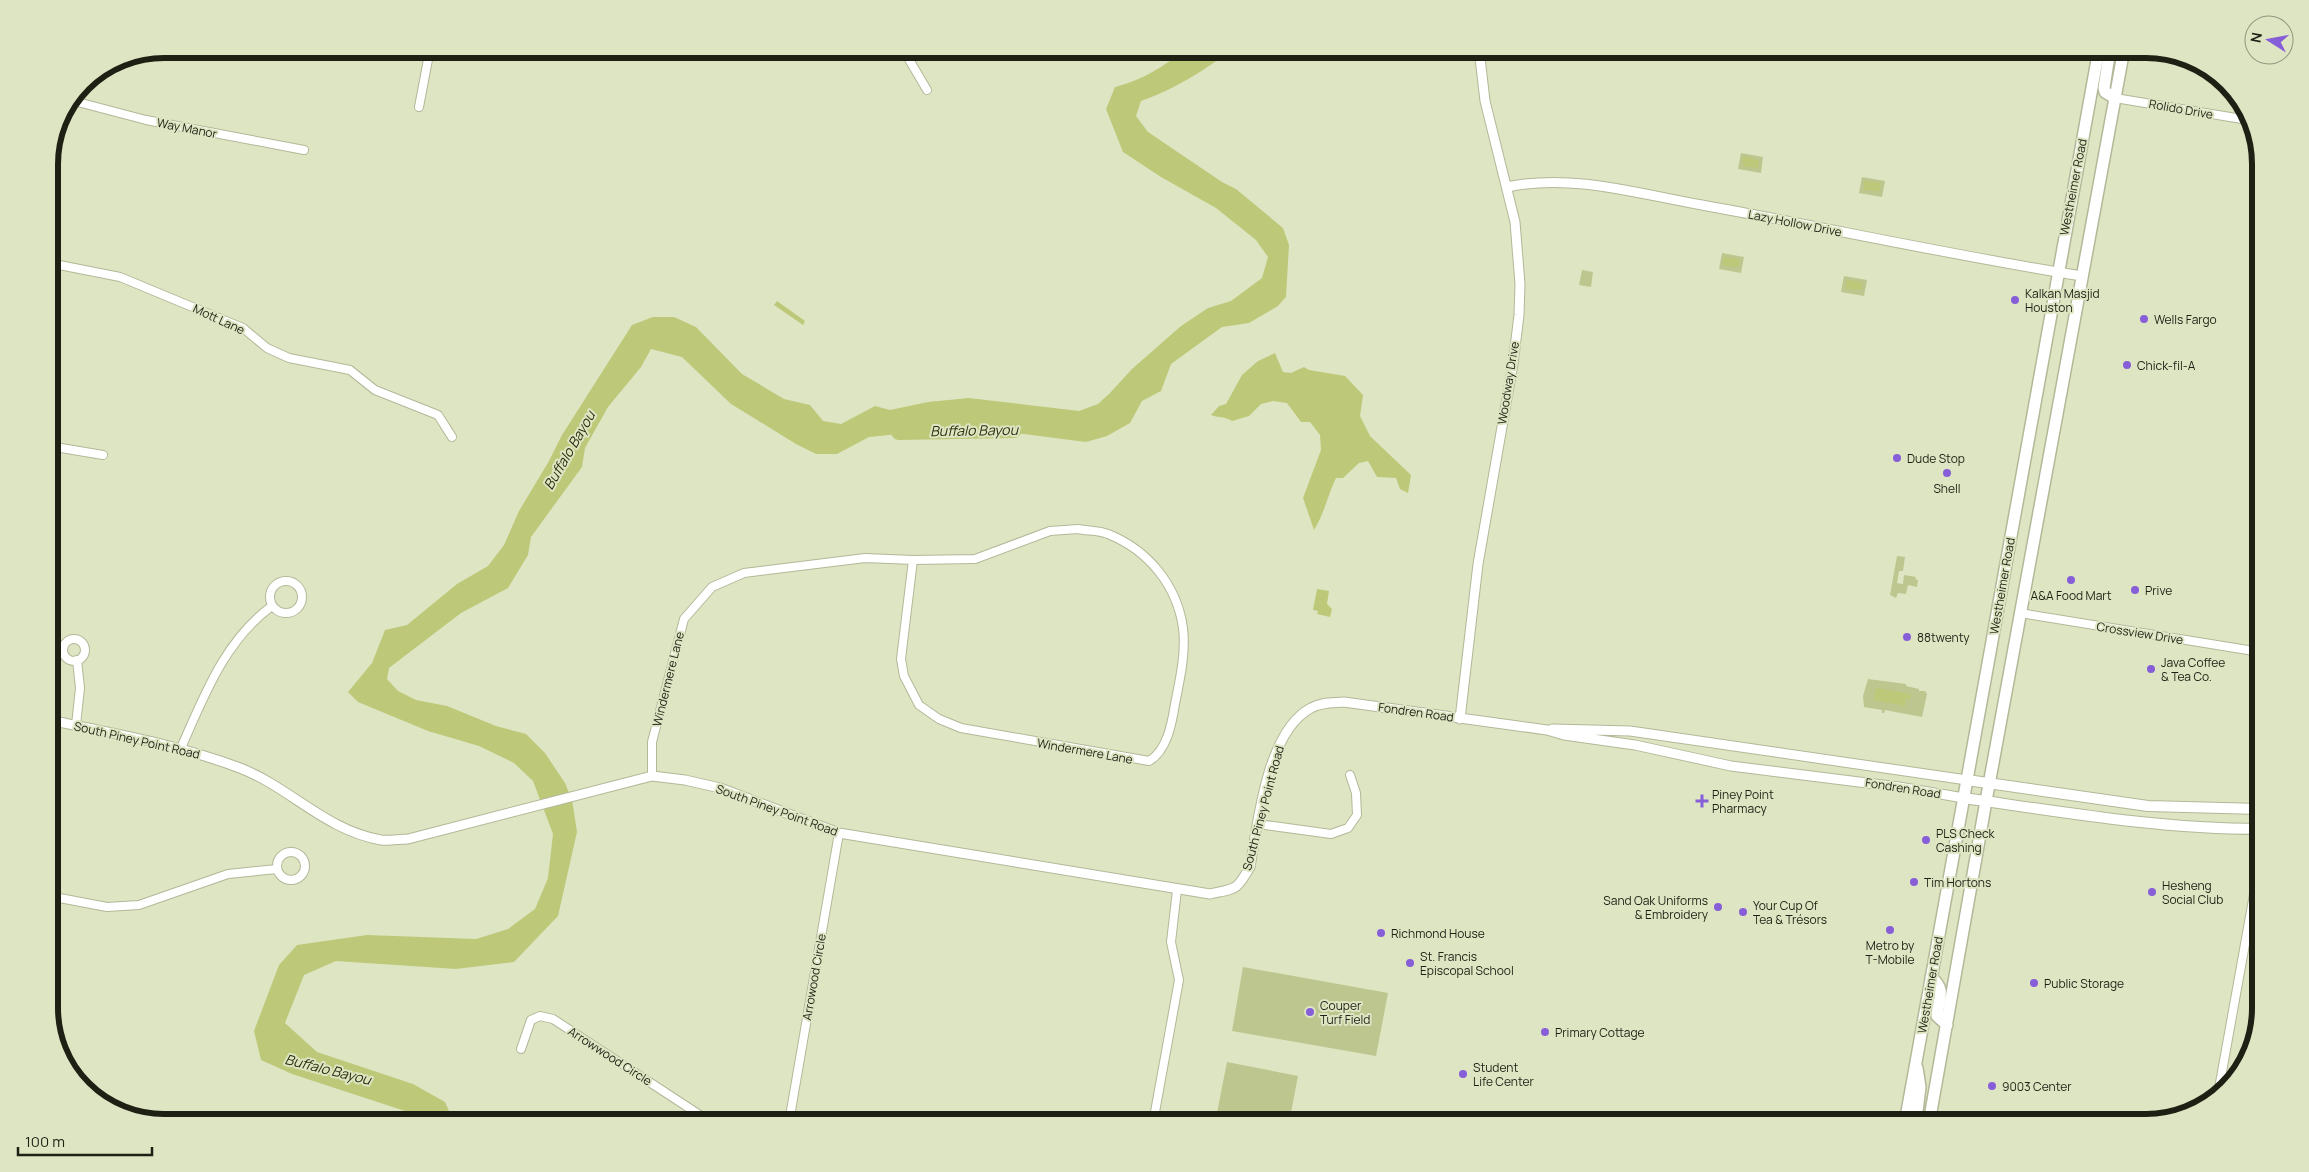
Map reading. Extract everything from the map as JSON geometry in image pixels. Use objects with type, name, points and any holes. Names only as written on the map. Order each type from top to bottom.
[{"type":"main road","name":"Westheimer Road","points":[[1907,1114],[2097,58]]},
{"type":"main road","points":[[2109,58],[2104,88],[2105,92],[2115,98]]},
{"type":"main road","name":"Westheimer Road","points":[[1931,1114],[1989,783],[2122,58]]},
{"type":"main road","name":"Fondren Road","points":[[1967,780],[2148,806],[2252,809]]},
{"type":"main road","name":"Fondren Road","points":[[1964,798],[2145,824],[2218,829],[2252,829]]},
{"type":"main road","points":[[1931,976],[1939,984],[1941,990],[1937,1016],[1947,1025]]},
{"type":"main road","points":[[1916,1062],[1920,1087],[1917,1114]]},
{"type":"street","points":[[419,107],[428,58]]},
{"type":"street","points":[[912,58],[928,90]]},
{"type":"street","name":"Woodway Drive","points":[[1460,719],[1478,564],[1519,316],[1518,254],[1515,222],[1492,135],[1485,101],[1480,58]]},
{"type":"street","name":"Rolido Drive","points":[[2115,98],[2242,119]]},
{"type":"street","name":"Way Manor","points":[[77,102],[146,120],[304,150]]},
{"type":"street","name":"Lazy Hollow Drive","points":[[1507,187],[1545,181],[1605,187],[1802,223],[1924,249],[2082,276]]},
{"type":"street","name":"Mott Lane","points":[[58,265],[120,277],[242,328],[267,348],[289,358],[350,370],[375,390],[438,416],[452,437]]},
{"type":"street","points":[[58,448],[103,456]]},
{"type":"street","name":"Windermere Lane","points":[[652,776],[652,742],[684,619],[712,587],[744,573],[864,558],[913,560],[975,559],[1050,531],[1078,529],[1107,533],[1139,550],[1155,565],[1172,589],[1183,628],[1183,665],[1172,720],[1158,755],[1144,762],[961,728],[939,719],[919,705],[904,676],[901,659],[913,560]]},
{"type":"street","points":[[288,581],[299,587],[302,599],[295,610],[283,613],[272,606],[270,594],[276,584],[288,581]]},
{"type":"street","points":[[181,748],[222,661],[256,618],[272,606]]},
{"type":"street","name":"Crossview Drive","points":[[2020,613],[2252,651]]},
{"type":"street","points":[[76,725],[80,688],[77,660]]},
{"type":"street","name":"Fondren Road","points":[[1292,724],[1311,707],[1325,703],[1344,702],[1547,730],[1635,745],[1731,766],[1899,787],[1964,798]]},
{"type":"street","name":"South Piney Point Road","points":[[58,722],[181,748],[241,769],[269,782],[312,812],[343,829],[383,840],[408,839],[652,776],[685,780],[720,788],[839,833],[1210,894],[1233,889],[1240,885],[1250,867],[1276,748],[1292,724]]},
{"type":"street","name":"Fondren Road","points":[[1547,730],[1564,728],[1630,731],[1967,780]]},
{"type":"street","points":[[1258,824],[1331,834],[1348,828],[1357,815],[1356,793],[1350,775]]},
{"type":"street","name":"Arrowood Circle","points":[[792,1114],[839,833]]},
{"type":"street","points":[[58,898],[107,907],[138,905],[228,874],[277,869]]},
{"type":"street","points":[[1155,1114],[1178,980],[1172,942],[1177,890]]},
{"type":"street","points":[[2220,1083],[2252,906]]},
{"type":"street","name":"Arrowwood Circle","points":[[521,1049],[531,1020],[540,1016],[553,1019],[698,1114]]},
{"type":"shaded area","points":[[1741,153],[1763,157],[1761,173],[1738,169]]},
{"type":"shaded area","points":[[1862,177],[1885,181],[1882,197],[1859,193]]},
{"type":"shaded area","points":[[1722,253],[1744,257],[1741,273],[1719,269]]},
{"type":"shaded area","points":[[1582,270],[1593,272],[1591,287],[1579,285]]},
{"type":"shaded area","points":[[1844,276],[1867,280],[1864,296],[1841,292]]},
{"type":"shaded area","points":[[1897,556],[1905,557],[1903,571],[1899,571],[1897,583],[1903,584],[1904,575],[1916,577],[1915,579],[1918,580],[1917,587],[1908,585],[1906,594],[1898,593],[1896,598],[1890,595]]},
{"type":"shaded area","points":[[1868,679],[1906,684],[1906,686],[1919,689],[1919,691],[1925,691],[1927,694],[1922,717],[1885,710],[1882,713],[1882,710],[1864,707],[1863,696]]},
{"type":"shaded area","name":"Couper Turf Field","points":[[1243,967],[1388,993],[1376,1056],[1232,1031]]},
{"type":"shaded area","points":[[1227,1062],[1298,1076],[1291,1114],[1217,1114]]},
{"type":"water","points":[[1174,58],[1220,58],[1189,79],[1141,101],[1136,116],[1148,132],[1222,182],[1236,189],[1283,228],[1289,245],[1286,297],[1278,306],[1249,323],[1222,327],[1171,364],[1161,391],[1142,401],[1130,423],[1107,436],[1086,442],[968,427],[869,437],[837,454],[816,454],[796,444],[731,404],[682,357],[651,349],[641,367],[608,407],[585,448],[582,467],[531,537],[528,555],[508,588],[461,613],[389,668],[387,679],[398,691],[416,700],[447,706],[496,726],[526,734],[545,753],[565,783],[572,800],[577,832],[558,916],[514,962],[456,969],[336,961],[304,975],[285,1023],[317,1052],[413,1084],[445,1102],[449,1111],[453,1114],[413,1114],[292,1074],[261,1060],[254,1031],[279,965],[297,945],[367,935],[476,939],[508,929],[535,909],[548,878],[553,834],[533,781],[514,763],[479,746],[428,731],[358,702],[348,692],[372,663],[385,630],[407,625],[457,584],[488,566],[504,545],[519,511],[562,435],[632,325],[653,317],[674,317],[696,327],[742,374],[784,399],[810,405],[823,421],[841,424],[875,406],[890,410],[928,402],[969,398],[1079,411],[1098,404],[1132,369],[1181,326],[1208,308],[1231,301],[1262,278],[1268,257],[1256,240],[1216,208],[1161,177],[1123,152],[1106,109],[1115,87],[1153,72]]},
{"type":"water","points":[[1742,158],[1759,160],[1758,168],[1743,166]]},
{"type":"water","points":[[1864,182],[1880,183],[1880,191],[1864,190]]},
{"type":"water","points":[[1723,258],[1739,259],[1739,267],[1723,266]]},
{"type":"water","points":[[1846,281],[1862,282],[1862,290],[1846,289]]},
{"type":"water","points":[[777,301],[805,321],[803,325],[774,305]]},
{"type":"water","points":[[1275,353],[1283,372],[1291,373],[1304,367],[1309,370],[1345,376],[1363,395],[1360,416],[1370,436],[1411,475],[1408,493],[1400,489],[1396,478],[1377,477],[1368,461],[1359,463],[1343,478],[1336,478],[1314,530],[1303,498],[1321,450],[1320,435],[1310,422],[1301,422],[1287,403],[1273,401],[1261,404],[1249,416],[1232,421],[1227,418],[1211,415],[1219,406],[1226,404],[1242,375],[1258,361]]},
{"type":"water","points":[[1317,589],[1329,591],[1327,604],[1332,609],[1330,617],[1317,614],[1318,611],[1313,610]]},
{"type":"water","points":[[1876,688],[1911,694],[1910,699],[1906,699],[1905,706],[1874,700]]},
{"type":"waterway","name":"Buffalo Bayou","points":[[899,432],[1014,430]]},
{"type":"place","name":"Kalkan Masjid Houston","points":[[2015,300]]},
{"type":"place","name":"Wells Fargo","points":[[2144,319]]},
{"type":"place","name":"Chick-fil-A","points":[[2127,365]]},
{"type":"place","name":"Dude Stop","points":[[1897,458]]},
{"type":"place","name":"Shell","points":[[1947,473]]},
{"type":"place","name":"A&A Food Mart","points":[[2071,580]]},
{"type":"place","name":"Prive","points":[[2135,590]]},
{"type":"place","name":"88twenty","points":[[1907,637]]},
{"type":"place","name":"Java Coffee & Tea Co.","points":[[2151,669]]},
{"type":"place","name":"Piney Point Pharmacy","points":[[1702,801]]},
{"type":"place","name":"PLS Check Cashing","points":[[1926,840]]},
{"type":"place","name":"Tim Hortons","points":[[1914,882]]},
{"type":"place","name":"Hesheng Social Club","points":[[2152,892]]},
{"type":"place","name":"Sand Oak Uniforms & Embroidery","points":[[1718,907]]},
{"type":"place","name":"Your Cup Of Tea & Trésors","points":[[1743,912]]},
{"type":"place","name":"Metro by T-Mobile","points":[[1890,930]]},
{"type":"place","name":"Richmond House","points":[[1381,933]]},
{"type":"place","name":"St. Francis Episcopal School","points":[[1410,963]]},
{"type":"place","name":"Public Storage","points":[[2034,983]]},
{"type":"place","name":"Couper Turf Field","points":[[1310,1012]]},
{"type":"place","name":"Primary Cottage","points":[[1545,1032]]},
{"type":"place","name":"Student Life Center","points":[[1463,1074]]},
{"type":"place","name":"9003 Center","points":[[1992,1086]]}]
